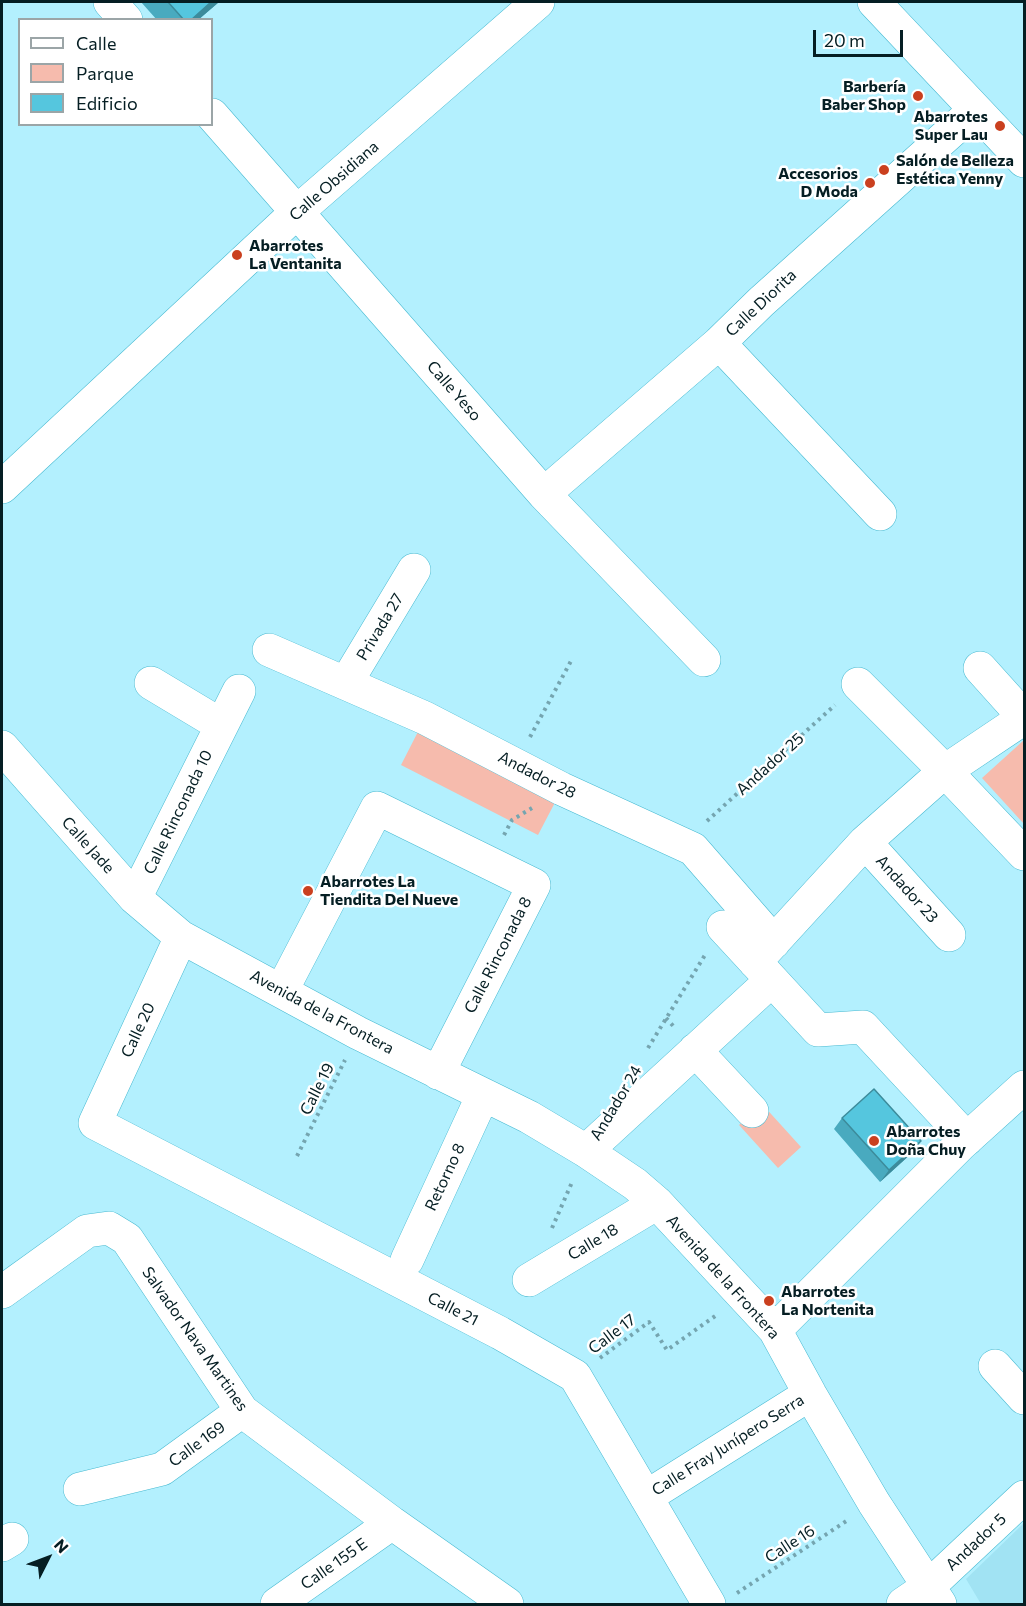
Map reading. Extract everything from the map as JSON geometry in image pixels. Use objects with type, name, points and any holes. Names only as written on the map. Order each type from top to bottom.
[{"type":"street","points":[[110,2],[124,18]]},
{"type":"street","name":"Calle Obsidiana","points":[[2,487],[298,211],[538,2]]},
{"type":"street","points":[[874,2],[975,110],[1020,146]]},
{"type":"street","name":"Calle Diorita","points":[[544,494],[719,343],[761,302],[975,110]]},
{"type":"street","name":"Calle Yeso","points":[[213,116],[544,494],[704,660]]},
{"type":"street","points":[[719,343],[880,514]]},
{"type":"street","name":"Privada 27","points":[[346,683],[414,570]]},
{"type":"street","name":"Andador 28","points":[[269,650],[425,718],[572,794],[693,849],[767,961],[818,1030],[863,1027],[967,1139]]},
{"type":"street","points":[[980,668],[1024,718]]},
{"type":"street","points":[[151,683],[221,725]]},
{"type":"street","points":[[858,684],[1024,854]]},
{"type":"street","name":"Calle Rinconada 10","points":[[135,898],[239,691]]},
{"type":"street","name":"Andador 24","points":[[586,1151],[695,1050],[865,842],[945,771],[1024,718]]},
{"type":"street","name":"Calle Jade","points":[[8,767],[135,898],[181,937]]},
{"type":"street","name":"Calle Rinconada 8","points":[[282,990],[377,808],[534,885],[438,1073]]},
{"type":"street","name":"Andador 23","points":[[865,842],[949,935]]},
{"type":"street","name":"Andador 28","points":[[723,927],[767,961]]},
{"type":"street","name":"Avenida de la Frontera","points":[[181,937],[358,1032],[529,1117],[586,1151],[635,1184],[657,1203],[775,1330],[874,1503],[923,1599]]},
{"type":"street","name":"Calle 20","points":[[95,1123],[181,937]]},
{"type":"street","points":[[695,1050],[752,1111]]},
{"type":"street","points":[[775,1330],[967,1139],[1024,1087]]},
{"type":"street","name":"Retorno 8","points":[[407,1260],[483,1095]]},
{"type":"street","name":"Calle 21","points":[[95,1123],[500,1333],[575,1376],[679,1552],[719,1601]]},
{"type":"street","name":"Calle 18","points":[[536,1276],[657,1203]]},
{"type":"street","name":"Salvador Nava Martines","points":[[2,1292],[87,1231],[109,1228],[127,1239],[242,1411],[507,1605]]},
{"type":"street","points":[[995,1366],[1024,1398]]},
{"type":"street","name":"Calle Fray Junípero Serra","points":[[646,1497],[810,1394]]},
{"type":"street","name":"Calle 169","points":[[81,1489],[162,1470],[242,1411]]},
{"type":"street","name":"Andador 5","points":[[923,1599],[1024,1497]]},
{"type":"street","name":"Calle 155 E","points":[[277,1605],[392,1523]]},
{"type":"path","points":[[515,765],[571,661]]},
{"type":"path","name":"Andador 25","points":[[682,844],[858,684]]},
{"type":"path","points":[[488,863],[512,820],[541,803],[572,794]]},
{"type":"path","name":"Andador 24","points":[[648,1049],[723,927]]},
{"type":"path","name":"Calle 19","points":[[297,1156],[358,1032]]},
{"type":"path","name":"Calle 17","points":[[575,1376],[649,1322],[667,1350],[743,1296]]},
{"type":"path","name":"Calle 16","points":[[719,1601],[874,1503]]},
{"type":"shaded area","points":[[1024,1523],[1024,1604],[981,1604],[966,1579]]},
{"type":"green space","points":[[425,718],[562,789],[538,835],[401,765]]},
{"type":"green space","points":[[1024,740],[1024,824],[982,778]]},
{"type":"green space","points":[[762,1104],[801,1147],[778,1168],[739,1125]]},
{"type":"building","points":[[168,2],[211,2],[193,18],[182,18]]},
{"type":"building","name":"Abarrotes Doña Chuy","points":[[874,1089],[921,1141],[889,1170],[842,1118]]},
{"type":"place","name":"Barbería Baber Shop","points":[[918,96]]},
{"type":"place","name":"Abarrotes Super Lau","points":[[1000,126]]},
{"type":"place","name":"Salón de Belleza Estética Yenny","points":[[884,170]]},
{"type":"place","name":"Accesorios D Moda","points":[[870,183]]},
{"type":"place","name":"Abarrotes La Ventanita","points":[[237,255]]},
{"type":"place","name":"Abarrotes La Tiendita Del Nueve","points":[[308,891]]},
{"type":"place","name":"Abarrotes Doña Chuy","points":[[874,1141]]},
{"type":"place","name":"Abarrotes La Nortenita","points":[[769,1301]]}]
